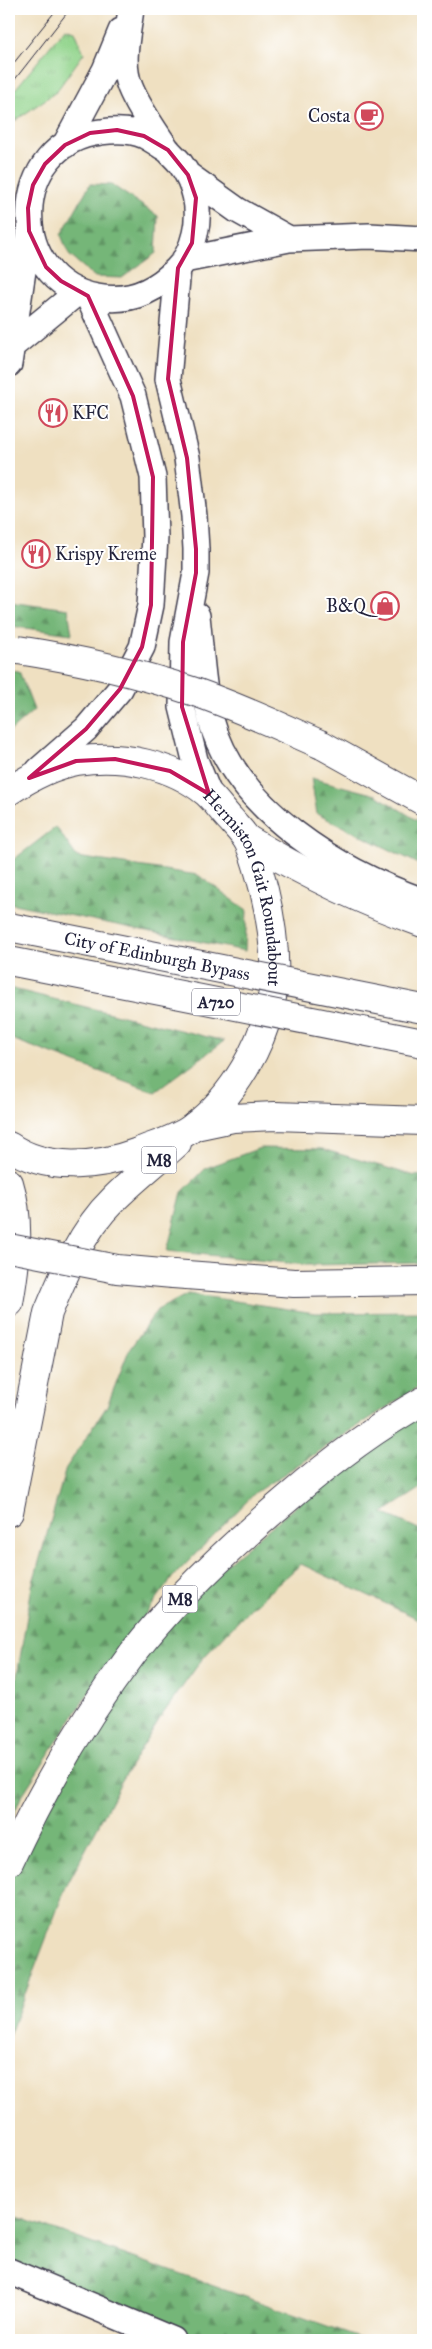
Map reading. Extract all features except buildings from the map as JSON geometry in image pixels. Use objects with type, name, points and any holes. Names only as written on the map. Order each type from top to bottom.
[{"type":"main road","points":[[13,650],[97,664],[176,686],[228,705],[322,746],[423,801]]},
{"type":"main road","name":"Hermiston Gait Roundabout","points":[[9,1146],[31,1157],[61,1164],[86,1165],[115,1160],[193,1128],[225,1098],[248,1062],[264,1025],[272,992],[274,948],[271,918],[262,880],[247,839],[209,794],[170,771],[142,762],[115,759],[76,761],[19,784]]},
{"type":"main road","points":[[247,839],[327,884],[387,910],[423,923]]},
{"type":"main road","name":"City of Edinburgh Bypass","points":[[9,927],[423,1009]]},
{"type":"main road","name":"City of Edinburgh Bypass","points":[[9,961],[423,1043]]},
{"type":"main road","points":[[193,1128],[233,1118],[275,1116],[423,1120]]},
{"type":"main road","name":"M8","points":[[9,1512],[48,1313],[60,1285],[93,1224],[113,1200],[193,1128]]},
{"type":"main road","points":[[9,1183],[17,1231],[9,1303]]},
{"type":"main road","points":[[9,1248],[117,1269],[172,1274],[294,1283],[423,1280]]},
{"type":"main road","name":"M8","points":[[9,1862],[56,1769],[96,1705],[134,1652],[173,1608],[220,1558],[318,1473],[374,1432],[423,1401]]},
{"type":"street","points":[[65,145],[105,70],[131,9]]},
{"type":"street","points":[[131,9],[125,56],[130,89],[168,150],[188,174],[236,210],[289,239]]},
{"type":"street","points":[[11,355],[29,231],[28,208],[33,185],[45,164],[65,145],[90,133],[117,130],[144,136],[168,150]]},
{"type":"street","points":[[29,231],[36,250],[46,267],[61,282],[83,294],[108,299],[128,298],[147,292],[164,282],[181,264],[192,243],[197,224],[196,198],[188,174]]},
{"type":"street","points":[[181,264],[289,239],[369,236],[423,239]]},
{"type":"street","points":[[181,264],[168,379],[190,484],[194,516],[196,606],[201,674],[211,722],[238,775],[280,821],[306,842],[357,873],[423,901]]},
{"type":"street","points":[[11,355],[83,294]]},
{"type":"street","points":[[19,784],[66,749],[86,730],[120,689],[142,647],[151,605],[155,537],[153,477],[133,396],[83,294]]},
{"type":"street","points":[[196,573],[183,642],[182,707],[195,760],[209,794]]},
{"type":"street","points":[[9,2271],[173,2340]]},
{"type":"highlighted area","points":[[117,130],[144,136],[168,150],[188,175],[196,198],[192,243],[178,268],[168,379],[187,458],[196,549],[196,573],[183,642],[182,707],[209,794],[170,771],[115,759],[76,761],[29,778],[86,729],[120,689],[142,647],[151,605],[153,477],[133,396],[88,296],[61,281],[46,267],[29,231],[28,208],[33,185],[45,164],[65,145],[90,133]]},
{"type":"green space","points":[[65,28],[75,31],[84,53],[56,92],[9,125],[9,97]]},
{"type":"green space","points":[[90,184],[112,185],[158,216],[156,253],[122,278],[95,277],[69,255],[61,235]]},
{"type":"green space","points":[[9,601],[68,609],[72,634],[9,626]]},
{"type":"green space","points":[[9,670],[19,671],[34,710],[9,732]]},
{"type":"green space","points":[[311,778],[376,795],[423,824],[423,866],[317,814]]},
{"type":"green space","points":[[56,827],[77,857],[198,875],[247,910],[245,951],[9,903],[9,863]]},
{"type":"green space","points":[[9,988],[224,1041],[155,1092],[9,1038]]},
{"type":"green space","points":[[260,1148],[322,1149],[415,1176],[423,1175],[423,1263],[307,1265],[167,1251],[182,1192],[206,1168]]},
{"type":"green space","points":[[188,1294],[315,1313],[423,1312],[423,1384],[256,1492],[172,1578],[87,1695],[21,1797],[9,1826],[9,1724],[32,1586],[66,1468],[107,1406],[129,1350],[157,1310]]},
{"type":"green space","points":[[423,1401],[423,1487],[383,1513],[423,1531],[423,1621],[301,1564],[252,1607],[203,1658],[160,1718],[121,1782],[65,1889],[9,2036],[9,1862],[173,1608]]},
{"type":"green space","points":[[9,2214],[367,2340],[201,2340],[9,2260]]},
{"type":"tram line","points":[[9,69],[57,9]]},
{"type":"tram line","points":[[9,87],[70,9]]},
{"type":"place","name":"Costa","points":[[369,116]]},
{"type":"place","name":"KFC","points":[[53,413]]},
{"type":"place","name":"Krispy Kreme","points":[[36,554]]},
{"type":"place","name":"B&Q","points":[[385,606]]}]
